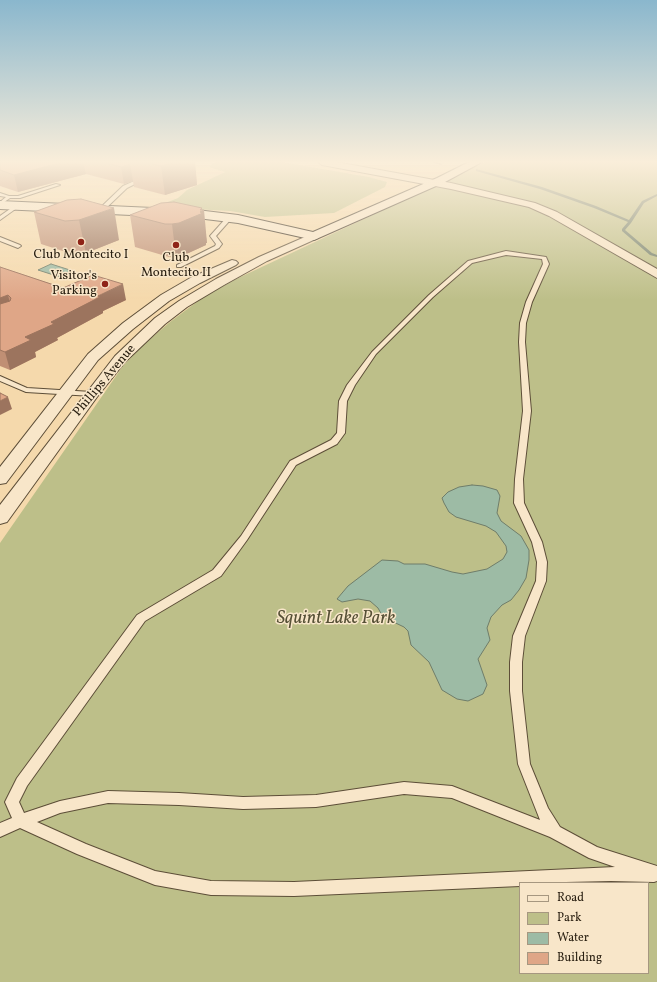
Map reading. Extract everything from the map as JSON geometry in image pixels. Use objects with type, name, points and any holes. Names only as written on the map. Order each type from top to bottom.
[{"type":"street","points":[[59,208],[94,211],[182,213],[229,218],[314,236]]},
{"type":"street","name":"Phillips Avenue","points":[[0,479],[93,357],[128,326],[165,298],[196,280],[355,208]]},
{"type":"street","name":"Phillips Avenue","points":[[0,518],[92,394],[120,359],[160,321],[214,286],[257,262],[378,208]]},
{"type":"street","points":[[539,208],[553,214],[657,274]]},
{"type":"lane","points":[[0,218],[5,208]]},
{"type":"lane","points":[[94,211],[98,208]]},
{"type":"lane","points":[[179,266],[217,247],[219,244],[213,236],[229,218]]},
{"type":"lane","points":[[0,239],[18,246]]},
{"type":"lane","points":[[555,832],[543,812],[524,764],[516,691],[519,636],[541,581],[542,562],[537,542],[519,503],[519,479],[527,411],[522,336],[523,323],[529,302],[546,264],[544,258],[506,253],[470,262],[430,296],[374,353],[351,385],[343,401],[341,433],[334,442],[293,464],[244,538],[217,573],[141,618],[22,782],[12,802],[20,821],[82,849],[156,878],[211,888],[294,889],[588,875],[657,874]]},
{"type":"lane","points":[[0,378],[26,390],[92,394]]},
{"type":"lane","points":[[0,830],[20,821],[60,807],[108,797],[242,803],[316,801],[404,788],[452,792],[555,832],[594,853],[657,874]]},
{"type":"green space","points":[[170,208],[344,208],[334,213],[265,217],[230,211]]},
{"type":"green space","name":"Squint Lake Park","points":[[388,208],[657,208],[657,982],[0,982],[0,543],[123,366],[142,346],[170,322],[202,298],[234,280]]},
{"type":"water","points":[[51,264],[73,271],[60,277],[38,270]]},
{"type":"water","points":[[472,485],[497,490],[500,496],[497,513],[501,521],[521,536],[529,550],[529,560],[526,578],[519,590],[511,600],[502,605],[491,617],[487,628],[490,640],[478,659],[487,685],[483,694],[468,701],[457,699],[442,690],[429,662],[411,645],[408,631],[404,627],[383,617],[378,608],[370,601],[358,599],[342,602],[337,599],[348,586],[382,560],[398,561],[404,564],[425,564],[463,574],[487,569],[503,559],[507,552],[506,546],[496,532],[486,526],[456,517],[449,512],[444,503],[442,498],[448,492],[459,487]]},
{"type":"building","points":[[45,208],[114,208],[79,220],[65,221],[34,212]]},
{"type":"building","points":[[149,208],[201,208],[200,210],[204,210],[200,212],[203,213],[179,223],[172,224],[165,224],[130,215]]},
{"type":"building","points":[[0,267],[63,288],[93,275],[123,284],[51,322],[54,324],[25,337],[31,340],[5,352],[0,350],[0,304],[10,301],[11,298],[8,295],[0,298]]},
{"type":"building","points":[[0,393],[8,397],[0,401]]},
{"type":"waterway","points":[[597,208],[630,222]]},
{"type":"waterway","points":[[630,222],[639,208]]},
{"type":"waterway","points":[[630,222],[623,230],[651,254],[657,256]]},
{"type":"place","name":"Club Montecito I","points":[[81,242]]},
{"type":"place","name":"Club Montecito II","points":[[176,245]]},
{"type":"place","name":"Visitor's Parking","points":[[105,284]]}]
